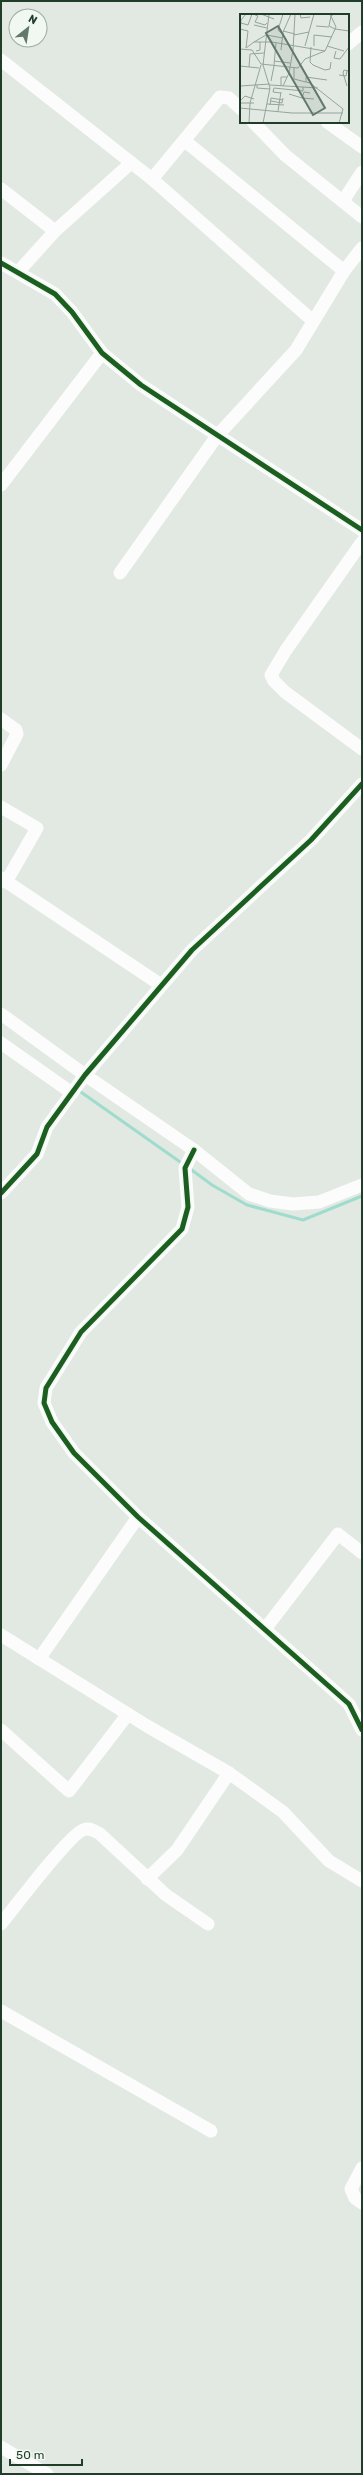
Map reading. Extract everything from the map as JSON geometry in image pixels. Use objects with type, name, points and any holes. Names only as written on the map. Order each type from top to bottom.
[{"type":"street","points":[[349,43],[362,32]]},
{"type":"street","points":[[1,60],[132,163],[313,321]]},
{"type":"street","points":[[152,180],[220,97],[229,98],[240,108]]},
{"type":"street","points":[[254,123],[285,154],[362,217]]},
{"type":"street","points":[[328,123],[362,147]]},
{"type":"street","points":[[185,141],[344,271]]},
{"type":"street","points":[[18,272],[55,231],[132,163]]},
{"type":"street","points":[[343,200],[362,172]]},
{"type":"street","points":[[1,189],[55,231]]},
{"type":"street","points":[[120,573],[218,436],[284,366],[296,350],[344,271],[362,248]]},
{"type":"street","points":[[1,263],[55,294],[72,312],[102,353],[141,385],[362,530]]},
{"type":"street","points":[[1,485],[102,353]]},
{"type":"street","points":[[362,542],[286,650],[271,675],[276,684],[285,692],[362,749]]},
{"type":"street","points":[[1,719],[16,730],[18,734],[1,765]]},
{"type":"street","points":[[1,1193],[37,1154],[46,1127],[72,1092],[161,985],[192,950],[311,840],[362,784]]},
{"type":"street","points":[[1,807],[36,828],[3,880],[161,985]]},
{"type":"street","points":[[1,1014],[189,1159],[249,1194],[270,1201],[293,1204],[319,1202],[362,1185]]},
{"type":"street","points":[[1,1043],[72,1092]]},
{"type":"street","points":[[189,1159],[188,1208],[182,1229],[81,1332],[46,1388],[44,1403],[52,1422],[74,1453],[138,1517],[349,1704],[362,1730]]},
{"type":"street","points":[[39,1659],[138,1517]]},
{"type":"street","points":[[265,1629],[338,1534],[362,1553]]},
{"type":"street","points":[[1,1635],[128,1714],[229,1773],[283,1812],[310,1843],[329,1861],[362,1881]]},
{"type":"street","points":[[1,1730],[69,1791],[128,1714]]},
{"type":"street","points":[[147,1879],[177,1850],[229,1773]]},
{"type":"street","points":[[1,1924],[55,1858],[84,1829],[91,1829],[100,1834],[147,1879],[208,1924]]},
{"type":"street","points":[[1,2011],[211,2131]]},
{"type":"street","points":[[362,2168],[351,2189],[355,2198],[362,2203]]},
{"type":"street","points":[[1,2447],[47,2474]]},
{"type":"waterway","points":[[78,1090],[183,1164]]},
{"type":"waterway","points":[[189,1168],[212,1185],[247,1205],[303,1220],[362,1196]]},
{"type":"cycle path","points":[[1,263],[55,294],[72,312],[102,353],[141,385],[362,530]]},
{"type":"cycle path","points":[[1,1193],[37,1154],[47,1127],[85,1075],[192,950],[311,840],[362,784]]},
{"type":"cycle path","points":[[194,1150],[185,1168],[188,1207],[182,1229],[81,1332],[46,1388],[44,1403],[52,1422],[74,1453],[138,1517],[349,1704],[362,1730]]}]
